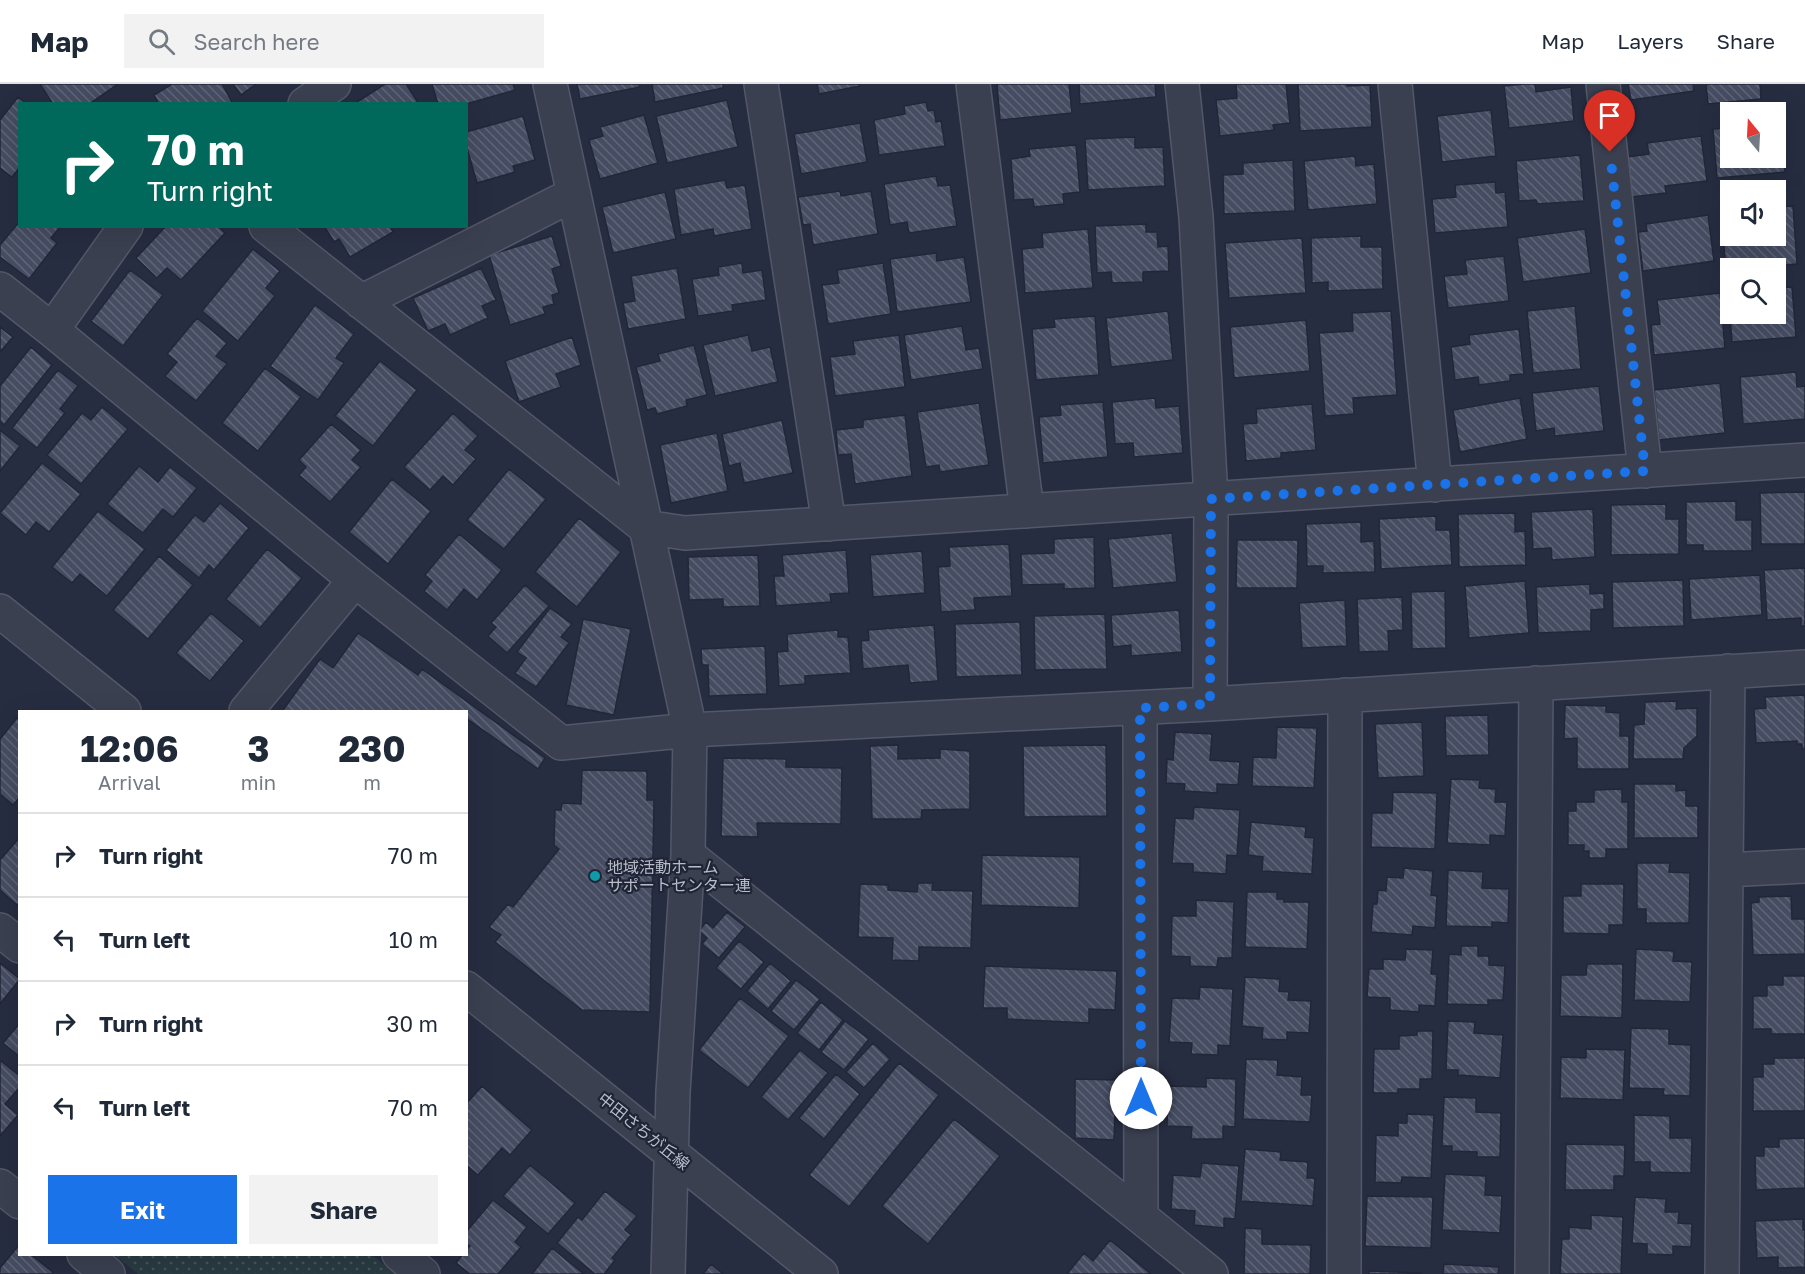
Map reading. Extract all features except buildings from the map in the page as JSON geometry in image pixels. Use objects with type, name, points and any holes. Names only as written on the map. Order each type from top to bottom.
[{"type":"street","points":[[308,102],[334,84]]},
{"type":"street","points":[[550,84],[690,730],[688,855],[673,1092],[669,1274]]},
{"type":"street","points":[[761,84],[829,524]]},
{"type":"street","points":[[973,84],[1027,511]]},
{"type":"street","points":[[1182,84],[1196,217],[1211,499],[1210,704]]},
{"type":"street","points":[[1395,84],[1435,484]]},
{"type":"street","points":[[1602,84],[1645,471]]},
{"type":"street","points":[[361,302],[574,194]]},
{"type":"street","points":[[52,330],[125,228]]},
{"type":"street","points":[[268,228],[645,527],[685,533],[1805,460]]},
{"type":"street","points":[[0,289],[355,580],[561,743],[690,730],[1140,708],[1805,667]]},
{"type":"street","points":[[247,710],[355,580]]},
{"type":"street","points":[[0,611],[123,710]]},
{"type":"street","points":[[1722,1274],[1728,671]]},
{"type":"street","points":[[1532,1274],[1536,683]]},
{"type":"street","points":[[1344,1274],[1345,695]]},
{"type":"street","points":[[1140,708],[1141,1216]]},
{"type":"street","points":[[688,855],[1211,1274]]},
{"type":"street","points":[[1726,870],[1805,866]]},
{"type":"street","points":[[0,930],[18,944]]},
{"type":"street","name":"中田さちが丘線","points":[[468,989],[821,1274]]},
{"type":"street","points":[[86,1256],[108,1274]]},
{"type":"street","points":[[401,1256],[423,1274]]},
{"type":"shaded area","points":[[116,1256],[373,1256],[395,1274],[138,1274]]},
{"type":"place","name":"地域活動ホーム サポートセンター連","points":[[595,876]]},
{"type":"route","points":[[1141,1098],[1140,708],[1210,704],[1211,499],[1645,471],[1610,152]]}]
